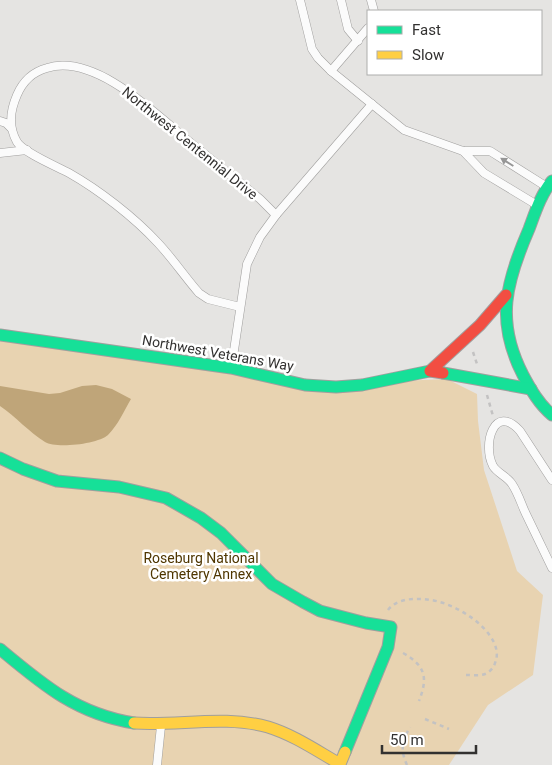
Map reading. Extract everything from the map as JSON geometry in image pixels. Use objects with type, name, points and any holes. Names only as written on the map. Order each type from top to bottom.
[{"type":"street","name":"Northwest Veterans Way","points":[[430,371],[490,317],[506,295],[524,241],[550,184]]},
{"type":"street","name":"Northwest Veterans Way","points":[[506,295],[509,340],[516,363],[544,409],[552,415]]},
{"type":"street","name":"Northwest Veterans Way","points":[[0,335],[230,368],[305,385],[336,387],[362,385],[430,371],[531,389]]},
{"type":"street","points":[[0,458],[29,472],[57,482],[119,487],[166,498],[221,532],[272,584],[303,602],[320,611],[391,627],[388,647],[340,764],[302,742],[267,727],[226,722],[162,724],[126,722],[109,717],[73,704],[52,692],[0,649]]},
{"type":"lane","points":[[300,0],[312,49],[330,71],[404,130],[463,151],[490,150],[550,184]]},
{"type":"lane","points":[[341,0],[348,29],[358,41]]},
{"type":"lane","points":[[330,71],[367,29]]},
{"type":"lane","name":"Northwest Centennial Drive","points":[[11,128],[10,118],[13,104],[27,78],[40,70],[66,64],[91,72],[115,83],[142,103],[260,199],[276,215]]},
{"type":"lane","points":[[230,368],[247,264],[260,237],[276,215],[372,104]]},
{"type":"lane","points":[[0,121],[6,123],[11,128],[19,144],[27,150],[70,174],[133,220],[157,242],[199,292],[208,299],[240,307]]},
{"type":"lane","points":[[0,153],[27,150]]},
{"type":"lane","points":[[463,151],[484,173],[539,206]]},
{"type":"lane","points":[[552,480],[525,438],[514,425],[507,420],[500,421],[491,434],[489,454],[494,467],[512,483],[552,568]]},
{"type":"lane","points":[[157,765],[162,724]]},
{"type":"path","points":[[383,626],[386,612],[391,606],[405,600],[436,601],[465,613],[486,631],[494,641],[497,654],[495,665],[491,670],[485,674],[466,675]]},
{"type":"path","points":[[388,647],[409,656],[421,667],[424,673],[424,686],[419,701]]},
{"type":"path","points":[[425,719],[449,729]]},
{"type":"path","points":[[407,765],[402,745],[410,727]]},
{"type":"green space","name":"Roseburg National Cemetery Annex","points":[[0,337],[305,385],[447,379],[477,394],[484,470],[517,571],[543,595],[533,675],[488,705],[449,765],[0,765]]},
{"type":"shaded area","points":[[96,385],[112,389],[131,399],[108,435],[87,443],[58,445],[45,442],[0,406],[0,386],[49,394],[60,393],[82,386]]},
{"type":"traffic: fast","points":[[552,181],[539,204],[521,248],[514,267],[507,302],[509,337],[514,355],[532,391],[552,415]]},
{"type":"traffic: fast","points":[[0,335],[231,368],[305,385],[336,387],[362,385],[430,371]]},
{"type":"traffic: fast","points":[[443,373],[531,389]]},
{"type":"traffic: fast","points":[[0,458],[23,469],[57,481],[119,487],[166,498],[201,518],[221,533],[272,584],[303,602],[320,611],[366,623],[391,627],[388,647],[345,752]]},
{"type":"traffic: fast","points":[[0,649],[46,686],[78,705],[95,713],[134,723]]},
{"type":"traffic: slow","points":[[134,723],[218,721],[252,724],[268,727],[287,734],[340,764],[345,752]]},
{"type":"traffic: jam","points":[[443,373],[430,371],[480,325],[506,295]]}]
